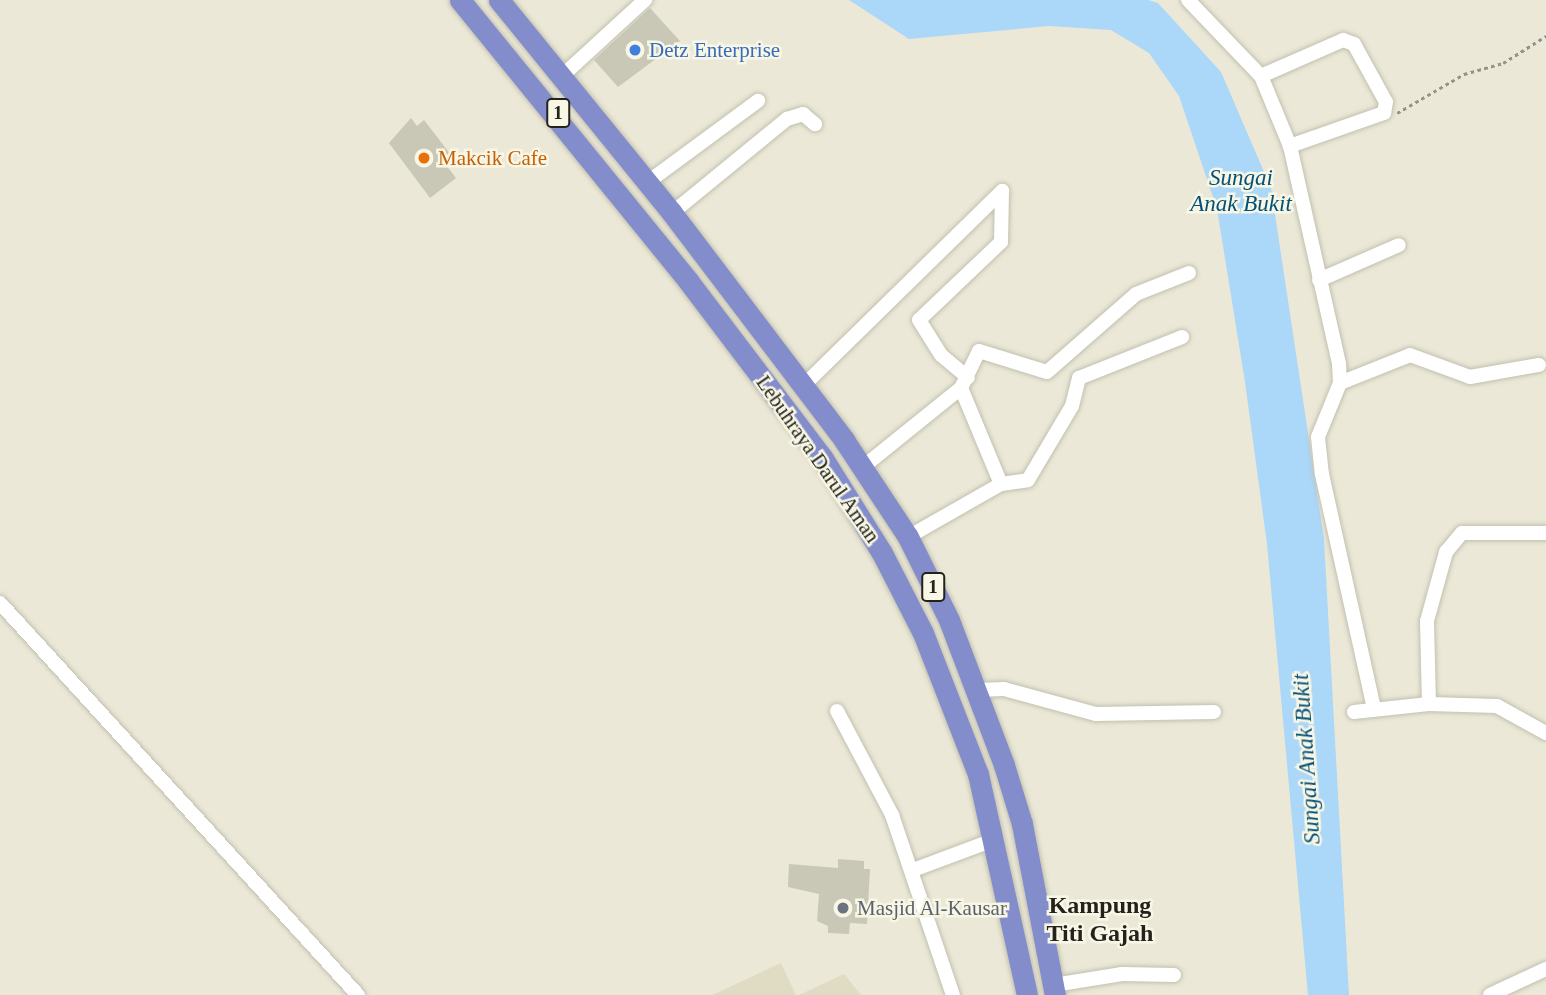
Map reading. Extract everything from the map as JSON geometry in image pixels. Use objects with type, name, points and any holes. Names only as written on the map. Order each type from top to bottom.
[{"type":"highway","name":"Lebuhraya Darul Aman","points":[[460,0],[690,282],[822,457],[898,582],[951,699],[996,839],[1027,995]]},
{"type":"highway","name":"Lebuhraya Darul Aman","points":[[499,0],[690,236],[863,467],[908,537],[978,690],[1022,824],[1054,990]]},
{"type":"highway","points":[[690,236],[699,257],[690,282]]},
{"type":"highway","points":[[725,329],[720,307],[727,285]]},
{"type":"street","points":[[562,76],[645,0]]},
{"type":"street","points":[[1188,0],[1261,76],[1290,146],[1340,383],[1323,419],[1318,451],[1374,709]]},
{"type":"street","points":[[1261,76],[1343,40],[1354,44],[1385,108],[1290,146]]},
{"type":"street","points":[[648,181],[758,101]]},
{"type":"street","points":[[672,213],[787,119],[803,114],[815,124]]},
{"type":"street","points":[[803,386],[1002,191],[1002,242],[919,320],[941,355],[964,383],[1000,484]]},
{"type":"street","points":[[1320,280],[1399,245]]},
{"type":"street","points":[[863,467],[964,383],[973,357],[989,349],[1038,373],[1057,368],[1136,295],[1189,273]]},
{"type":"street","points":[[908,537],[1000,484],[1028,480],[1040,465],[1072,406],[1079,378],[1182,337]]},
{"type":"street","points":[[1340,383],[1410,355],[1470,377],[1539,365]]},
{"type":"street","points":[[1429,704],[1427,621],[1446,552],[1462,533],[1546,533]]},
{"type":"street","points":[[0,603],[358,995]]},
{"type":"street","points":[[978,690],[1004,689],[1096,714],[1214,712]]},
{"type":"street","points":[[1354,712],[1429,704],[1497,706],[1546,733]]},
{"type":"street","points":[[837,711],[913,870],[953,995]]},
{"type":"street","points":[[913,870],[996,839]]},
{"type":"street","points":[[1490,995],[1546,969]]},
{"type":"street","points":[[1054,990],[1122,974],[1174,975]]},
{"type":"path","points":[[1385,108],[1399,112],[1464,74],[1503,64],[1546,36]]},
{"type":"shaded area","points":[[781,963],[796,995],[712,995]]},
{"type":"shaded area","points":[[844,974],[861,995],[799,995]]},
{"type":"water","name":"Sungai Anak Bukit","points":[[849,0],[1148,0],[1158,3],[1221,72],[1271,188],[1324,539],[1349,995],[1308,995],[1267,544],[1245,382],[1217,209],[1179,96],[1149,53],[1111,30],[1049,26],[909,39]]},
{"type":"building","name":"Detz Enterprise","points":[[650,8],[680,41],[618,87],[594,60]]},
{"type":"building","name":"Makcik Cafe","points":[[411,118],[417,126],[424,120],[451,155],[443,161],[456,178],[430,198],[389,143]]},
{"type":"building","name":"Masjid Al-Kausar","points":[[838,859],[864,861],[864,869],[870,869],[867,924],[850,923],[849,934],[828,933],[828,926],[817,921],[819,894],[788,887],[789,864],[838,868]]},
{"type":"place","name":"Detz Enterprise","points":[[635,50]]},
{"type":"place","name":"Makcik Cafe","points":[[424,158]]},
{"type":"place","name":"Masjid Al-Kausar","points":[[843,908]]},
{"type":"district","name":"Kampung Titi Gajah","points":[[1100,920]]}]
